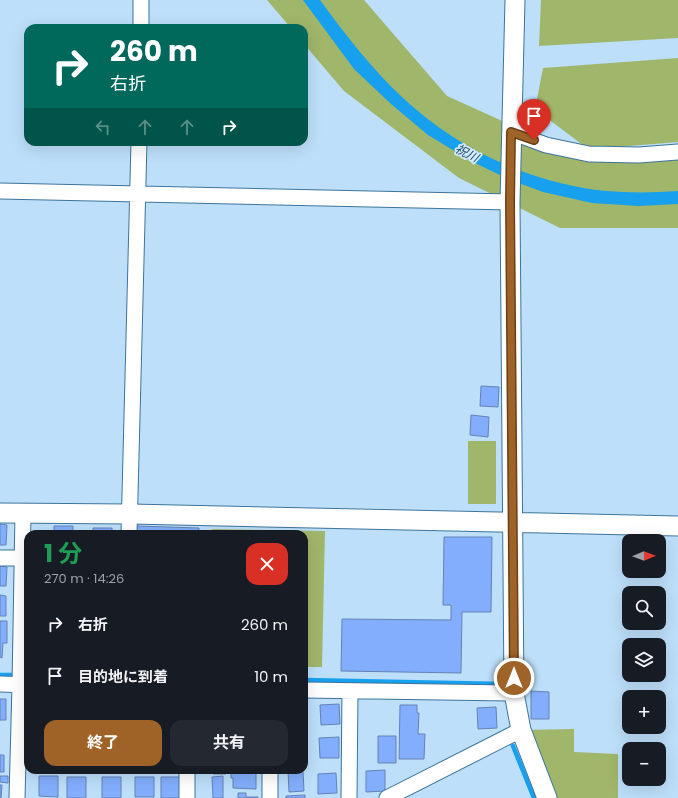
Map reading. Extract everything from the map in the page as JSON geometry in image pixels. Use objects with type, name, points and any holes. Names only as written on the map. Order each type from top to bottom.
[{"type":"street","points":[[141,0],[141,24]]},
{"type":"street","points":[[515,0],[510,202],[514,693],[521,730],[547,798]]},
{"type":"street","points":[[511,140],[546,145],[589,154],[639,155],[678,152]]},
{"type":"street","points":[[129,530],[139,146]]},
{"type":"street","points":[[0,191],[510,202]]},
{"type":"street","points":[[0,513],[130,514],[678,526]]},
{"type":"street","points":[[17,798],[23,765],[24,685],[20,664],[23,513]]},
{"type":"street","points":[[0,558],[22,558]]},
{"type":"street","points":[[0,684],[24,685]]},
{"type":"street","points":[[308,690],[514,693]]},
{"type":"street","points":[[349,798],[350,691]]},
{"type":"street","points":[[387,798],[521,730]]},
{"type":"street","points":[[187,774],[187,798]]},
{"type":"street","points":[[270,774],[270,798]]},
{"type":"green space","points":[[267,0],[364,0],[447,96],[562,148],[588,149],[535,109],[543,68],[678,58],[678,142],[593,149],[678,155],[678,228],[560,228],[459,178],[344,91],[308,49],[308,24],[288,24]]},
{"type":"green space","points":[[541,0],[678,0],[678,38],[539,46]]},
{"type":"green space","points":[[468,441],[496,441],[496,504],[468,504]]},
{"type":"green space","points":[[212,529],[268,530],[212,530]]},
{"type":"green space","points":[[308,531],[325,531],[322,667],[308,667]]},
{"type":"green space","points":[[574,729],[574,752],[618,754],[618,798],[551,798],[521,730]]},
{"type":"water","name":"祝川","points":[[303,0],[320,0],[359,50],[402,97],[423,115],[468,146],[517,169],[569,185],[616,192],[678,191],[678,204],[638,206],[592,203],[543,192],[508,179],[471,161],[428,135],[391,104],[354,69]]},
{"type":"building","points":[[481,386],[499,387],[498,407],[480,406]]},
{"type":"building","points":[[471,415],[489,417],[488,437],[470,435]]},
{"type":"building","points":[[0,524],[7,525],[6,545],[0,545]]},
{"type":"building","points":[[54,526],[73,526],[73,530],[54,530]]},
{"type":"building","points":[[137,526],[199,528],[199,530],[136,530]]},
{"type":"building","points":[[93,528],[112,528],[112,530],[93,530]]},
{"type":"building","points":[[444,537],[492,537],[491,612],[462,612],[461,673],[341,671],[342,619],[451,620],[451,605],[443,605]]},
{"type":"building","points":[[0,566],[7,567],[6,586],[0,586]]},
{"type":"building","points":[[0,595],[6,596],[6,616],[0,616]]},
{"type":"building","points":[[0,621],[7,621],[7,643],[3,643],[2,658],[0,657]]},
{"type":"building","points":[[531,691],[549,692],[549,719],[531,719]]},
{"type":"building","points":[[0,699],[6,699],[6,720],[0,720]]},
{"type":"building","points":[[339,704],[340,724],[321,725],[320,705]]},
{"type":"building","points":[[400,705],[417,705],[417,713],[419,713],[418,734],[425,734],[424,759],[399,759]]},
{"type":"building","points":[[496,707],[497,728],[478,729],[477,708]]},
{"type":"building","points":[[378,736],[396,736],[396,763],[378,763]]},
{"type":"building","points":[[339,737],[339,758],[320,758],[319,738]]},
{"type":"building","points":[[0,755],[4,755],[4,772],[0,772]]},
{"type":"building","points":[[385,770],[385,791],[366,792],[366,771]]},
{"type":"building","points":[[336,773],[337,793],[318,794],[318,774]]},
{"type":"building","points":[[231,774],[256,774],[256,789],[233,788],[233,778],[231,778]]},
{"type":"building","points":[[288,774],[303,774],[304,791],[289,792]]},
{"type":"building","points":[[0,776],[8,776],[8,783],[0,782]]},
{"type":"building","points":[[39,776],[58,776],[58,797],[39,796]]},
{"type":"building","points":[[223,776],[223,798],[213,798],[212,777]]},
{"type":"building","points":[[67,777],[86,777],[86,798],[67,798]]},
{"type":"building","points":[[102,777],[121,777],[121,798],[102,798]]},
{"type":"building","points":[[135,777],[154,777],[154,797],[135,797]]},
{"type":"building","points":[[161,777],[180,777],[180,798],[161,798]]},
{"type":"building","points":[[0,785],[2,785],[1,798],[0,798]]},
{"type":"building","points":[[238,793],[246,793],[246,797],[258,798],[238,798]]},
{"type":"building","points":[[305,795],[305,798],[286,798],[286,796]]},
{"type":"waterway","points":[[0,675],[24,675]]},
{"type":"waterway","points":[[308,680],[504,684]]},
{"type":"waterway","points":[[513,746],[534,798]]},
{"type":"route","points":[[514,678],[510,202],[511,132],[534,140]]}]
